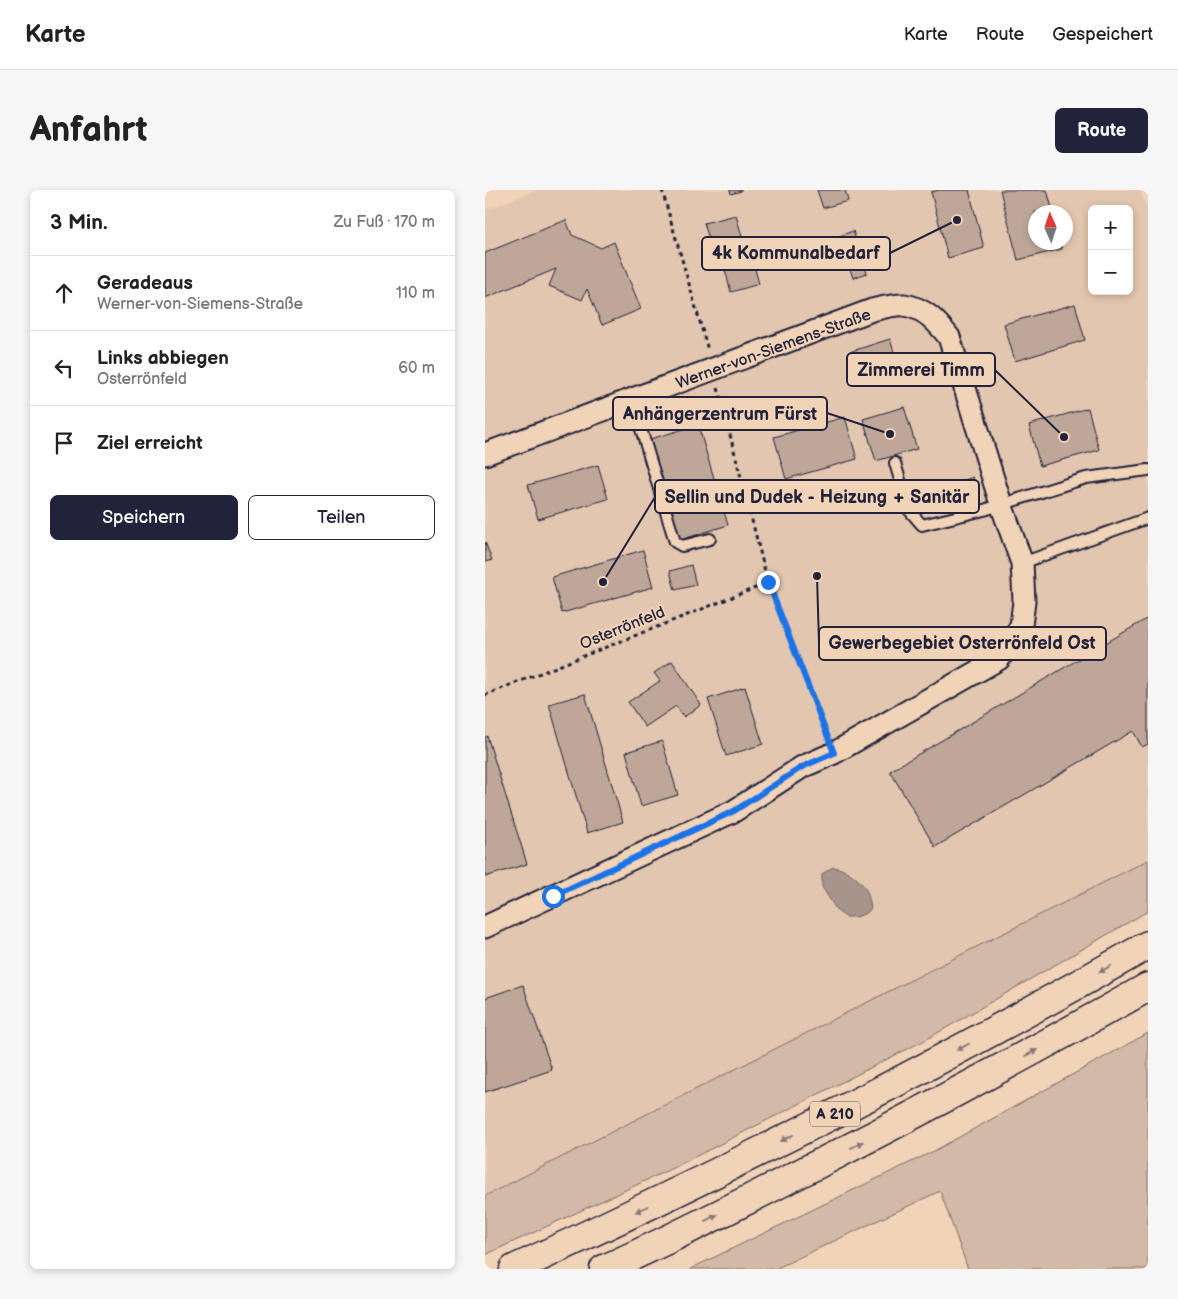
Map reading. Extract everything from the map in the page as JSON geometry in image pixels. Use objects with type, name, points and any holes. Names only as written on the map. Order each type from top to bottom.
[{"type":"highway","name":"A 210","points":[[515,1269],[679,1192],[850,1107],[1020,1017],[1148,945]]},
{"type":"highway","name":"A 210","points":[[604,1269],[865,1141],[1024,1057],[1148,987]]},
{"type":"street","name":"Werner-von-Siemens-Straße","points":[[485,454],[872,310],[904,305],[925,312],[937,322],[949,337],[1001,504],[1022,563],[1024,601],[1021,626],[999,659],[834,753],[802,767],[734,811],[485,927]]},
{"type":"lane","points":[[632,399],[675,542],[683,546],[710,539]]},
{"type":"lane","points":[[895,463],[909,510],[922,525],[984,510],[1086,478],[1148,470]]},
{"type":"lane","points":[[1022,563],[1148,518]]},
{"type":"path","points":[[662,190],[714,370],[768,582],[834,753]]},
{"type":"path","name":"Osterrönfeld","points":[[485,696],[768,582]]},
{"type":"shaded area","points":[[536,190],[1140,190],[1148,214],[1148,860],[485,1196],[485,210]]},
{"type":"shaded area","points":[[1148,860],[1148,911],[927,1039],[675,1167],[485,1255],[485,1196]]},
{"type":"shaded area","points":[[833,867],[848,872],[861,883],[869,898],[871,908],[868,912],[857,917],[846,917],[837,911],[822,887],[822,874]]},
{"type":"shaded area","points":[[1148,1033],[1148,1269],[968,1269],[940,1191],[775,1269],[690,1269],[934,1151]]},
{"type":"building","points":[[730,190],[741,190],[741,191],[731,194]]},
{"type":"building","points":[[817,190],[845,190],[848,201],[823,208]]},
{"type":"building","points":[[939,190],[969,190],[984,248],[948,258],[931,192]]},
{"type":"building","points":[[1000,190],[1047,190],[1051,205],[1028,205],[1028,250],[1058,250],[1018,260]]},
{"type":"building","points":[[736,215],[744,244],[748,243],[759,284],[731,292],[720,251],[713,253],[704,223]]},
{"type":"building","points":[[566,220],[572,235],[601,248],[614,242],[641,309],[602,325],[587,289],[582,300],[549,286],[556,269],[485,298],[485,253]]},
{"type":"building","points":[[853,231],[867,273],[853,278],[839,236]]},
{"type":"building","points":[[1075,304],[1085,340],[1015,361],[1004,324]]},
{"type":"building","points":[[890,339],[895,355],[855,369],[849,352]]},
{"type":"building","points":[[904,407],[917,449],[876,461],[863,419]]},
{"type":"building","points":[[1088,408],[1099,450],[1040,466],[1029,425]]},
{"type":"building","points":[[845,417],[857,459],[786,479],[774,437]]},
{"type":"building","points":[[698,425],[728,525],[680,540],[650,439]]},
{"type":"building","points":[[598,465],[608,499],[538,519],[528,485]]},
{"type":"building","points":[[973,477],[979,495],[951,505],[945,487]]},
{"type":"building","points":[[485,542],[492,560],[485,562]]},
{"type":"building","points":[[643,550],[653,587],[562,613],[552,577]]},
{"type":"building","points":[[691,565],[696,585],[675,590],[670,571]]},
{"type":"building","points":[[1148,618],[1148,744],[1142,747],[1133,731],[935,847],[890,771]]},
{"type":"building","points":[[672,661],[701,705],[684,717],[676,706],[645,727],[628,702],[660,681],[654,673]]},
{"type":"building","points":[[745,687],[763,744],[726,756],[708,699]]},
{"type":"building","points":[[585,694],[623,822],[587,833],[549,704]]},
{"type":"building","points":[[487,736],[527,864],[485,877],[485,737]]},
{"type":"building","points":[[662,741],[678,795],[641,806],[626,752]]},
{"type":"building","points":[[523,985],[552,1070],[485,1092],[485,998]]},
{"type":"place","name":"4k Kommunalbedarf","points":[[957,220]]},
{"type":"place","name":"Anhängerzentrum Fürst","points":[[890,434]]},
{"type":"place","name":"Zimmerei Timm","points":[[1064,437]]},
{"type":"place","name":"Gewerbegebiet Osterrönfeld Ost","points":[[817,576]]},
{"type":"place","name":"Sellin und Dudek - Heizung + Sanitär","points":[[603,582]]},
{"type":"route","points":[[553,896],[734,811],[802,767],[834,753],[768,582]]}]
